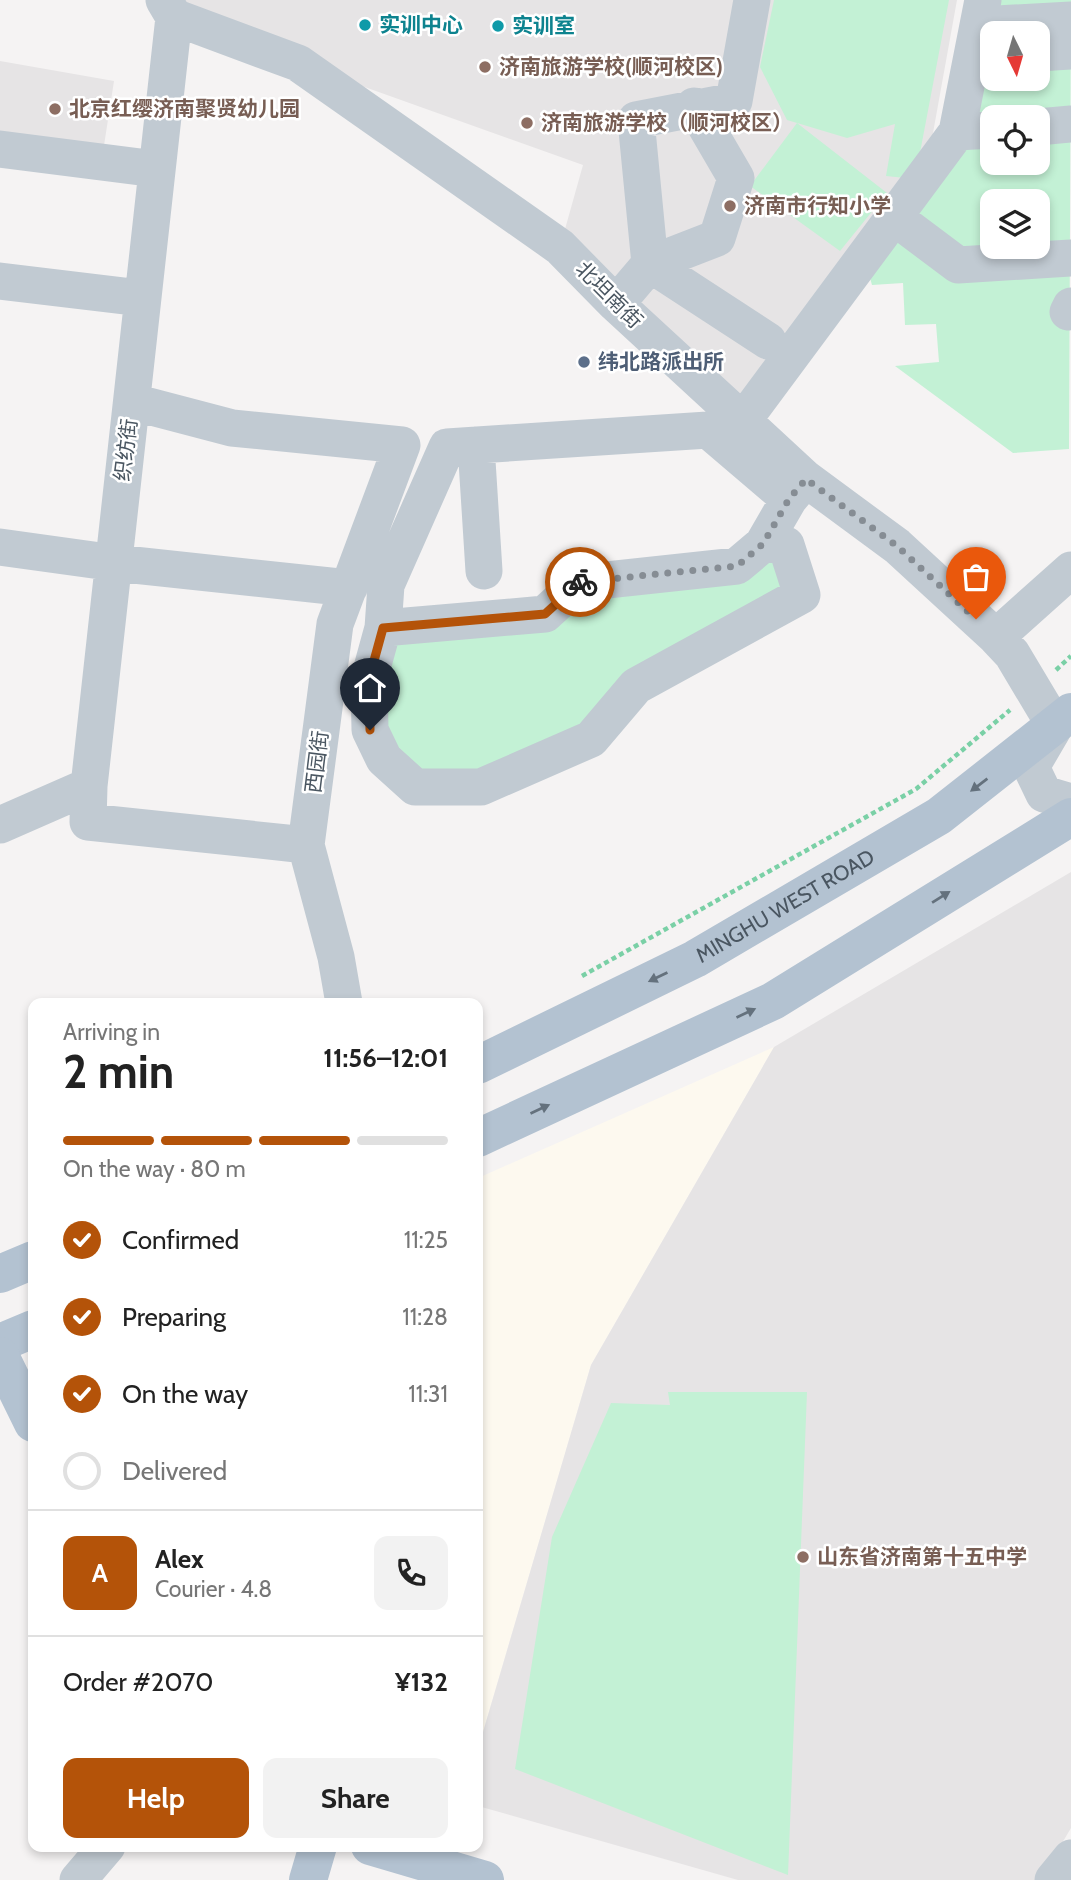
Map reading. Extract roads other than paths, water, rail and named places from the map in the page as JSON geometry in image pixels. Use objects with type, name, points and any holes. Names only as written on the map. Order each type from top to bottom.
[{"type":"main road","name":"MINGHU WEST ROAD","points":[[483,1063],[695,959],[939,816],[1063,719]]},
{"type":"main road","points":[[483,1136],[773,1001],[1071,817]]},
{"type":"main road","points":[[0,1274],[28,1262]]},
{"type":"main road","points":[[0,1343],[28,1331]]},
{"type":"main road","points":[[0,1356],[28,1413]]},
{"type":"main road","points":[[308,1880],[316,1852]]},
{"type":"main road","points":[[390,1852],[485,1880]]},
{"type":"street","points":[[650,264],[635,120],[695,106],[734,101],[752,0]]},
{"type":"street","name":"织纺街","points":[[169,8],[133,402],[127,422],[115,563],[89,786],[88,822],[306,845]]},
{"type":"street","name":"北坦南街","points":[[169,8],[298,63],[560,247],[616,304],[742,422],[797,489],[897,546],[996,637],[1012,654],[1034,690],[1063,719]]},
{"type":"street","points":[[1050,24],[1071,20]]},
{"type":"street","points":[[742,422],[887,226],[975,131],[980,51]]},
{"type":"street","points":[[1050,52],[1071,51]]},
{"type":"street","points":[[616,304],[650,264],[717,238],[736,178],[695,106]]},
{"type":"street","points":[[1050,126],[1071,124]]},
{"type":"street","points":[[0,149],[156,169]]},
{"type":"street","points":[[887,226],[958,265],[1071,258]]},
{"type":"street","points":[[887,226],[945,284]]},
{"type":"street","points":[[650,264],[768,341]]},
{"type":"street","points":[[0,281],[141,298]]},
{"type":"street","name":"西园街","points":[[133,402],[232,428],[402,446],[335,624],[306,845],[337,957],[343,998]]},
{"type":"street","points":[[383,628],[545,614],[579,583],[737,566],[763,544],[786,545],[802,595],[636,686],[591,739],[481,787],[415,787],[384,759],[370,730],[369,679],[383,628],[386,585],[447,447],[708,429],[797,489],[763,544],[743,586],[683,590]]},
{"type":"street","points":[[476,445],[484,571]]},
{"type":"street","points":[[0,547],[115,563],[349,587]]},
{"type":"street","points":[[996,637],[1071,570]]},
{"type":"street","points":[[1063,719],[1031,768],[1044,794],[1071,802]]},
{"type":"street","points":[[0,825],[89,786]]},
{"type":"street","points":[[78,1880],[102,1852]]},
{"type":"place","name":"实训中心","points":[[365,25]]},
{"type":"place","name":"实训室","points":[[498,26]]},
{"type":"place","name":"济南旅游学校(顺河校区)","points":[[485,67]]},
{"type":"place","name":"北京红缨济南聚贤幼儿园","points":[[55,109]]},
{"type":"place","name":"济南旅游学校（顺河校区）","points":[[527,123]]},
{"type":"place","name":"济南市行知小学","points":[[730,206]]},
{"type":"place","name":"纬北路派出所","points":[[584,362]]},
{"type":"place","name":"山东省济南第十五中学","points":[[803,1557]]}]
